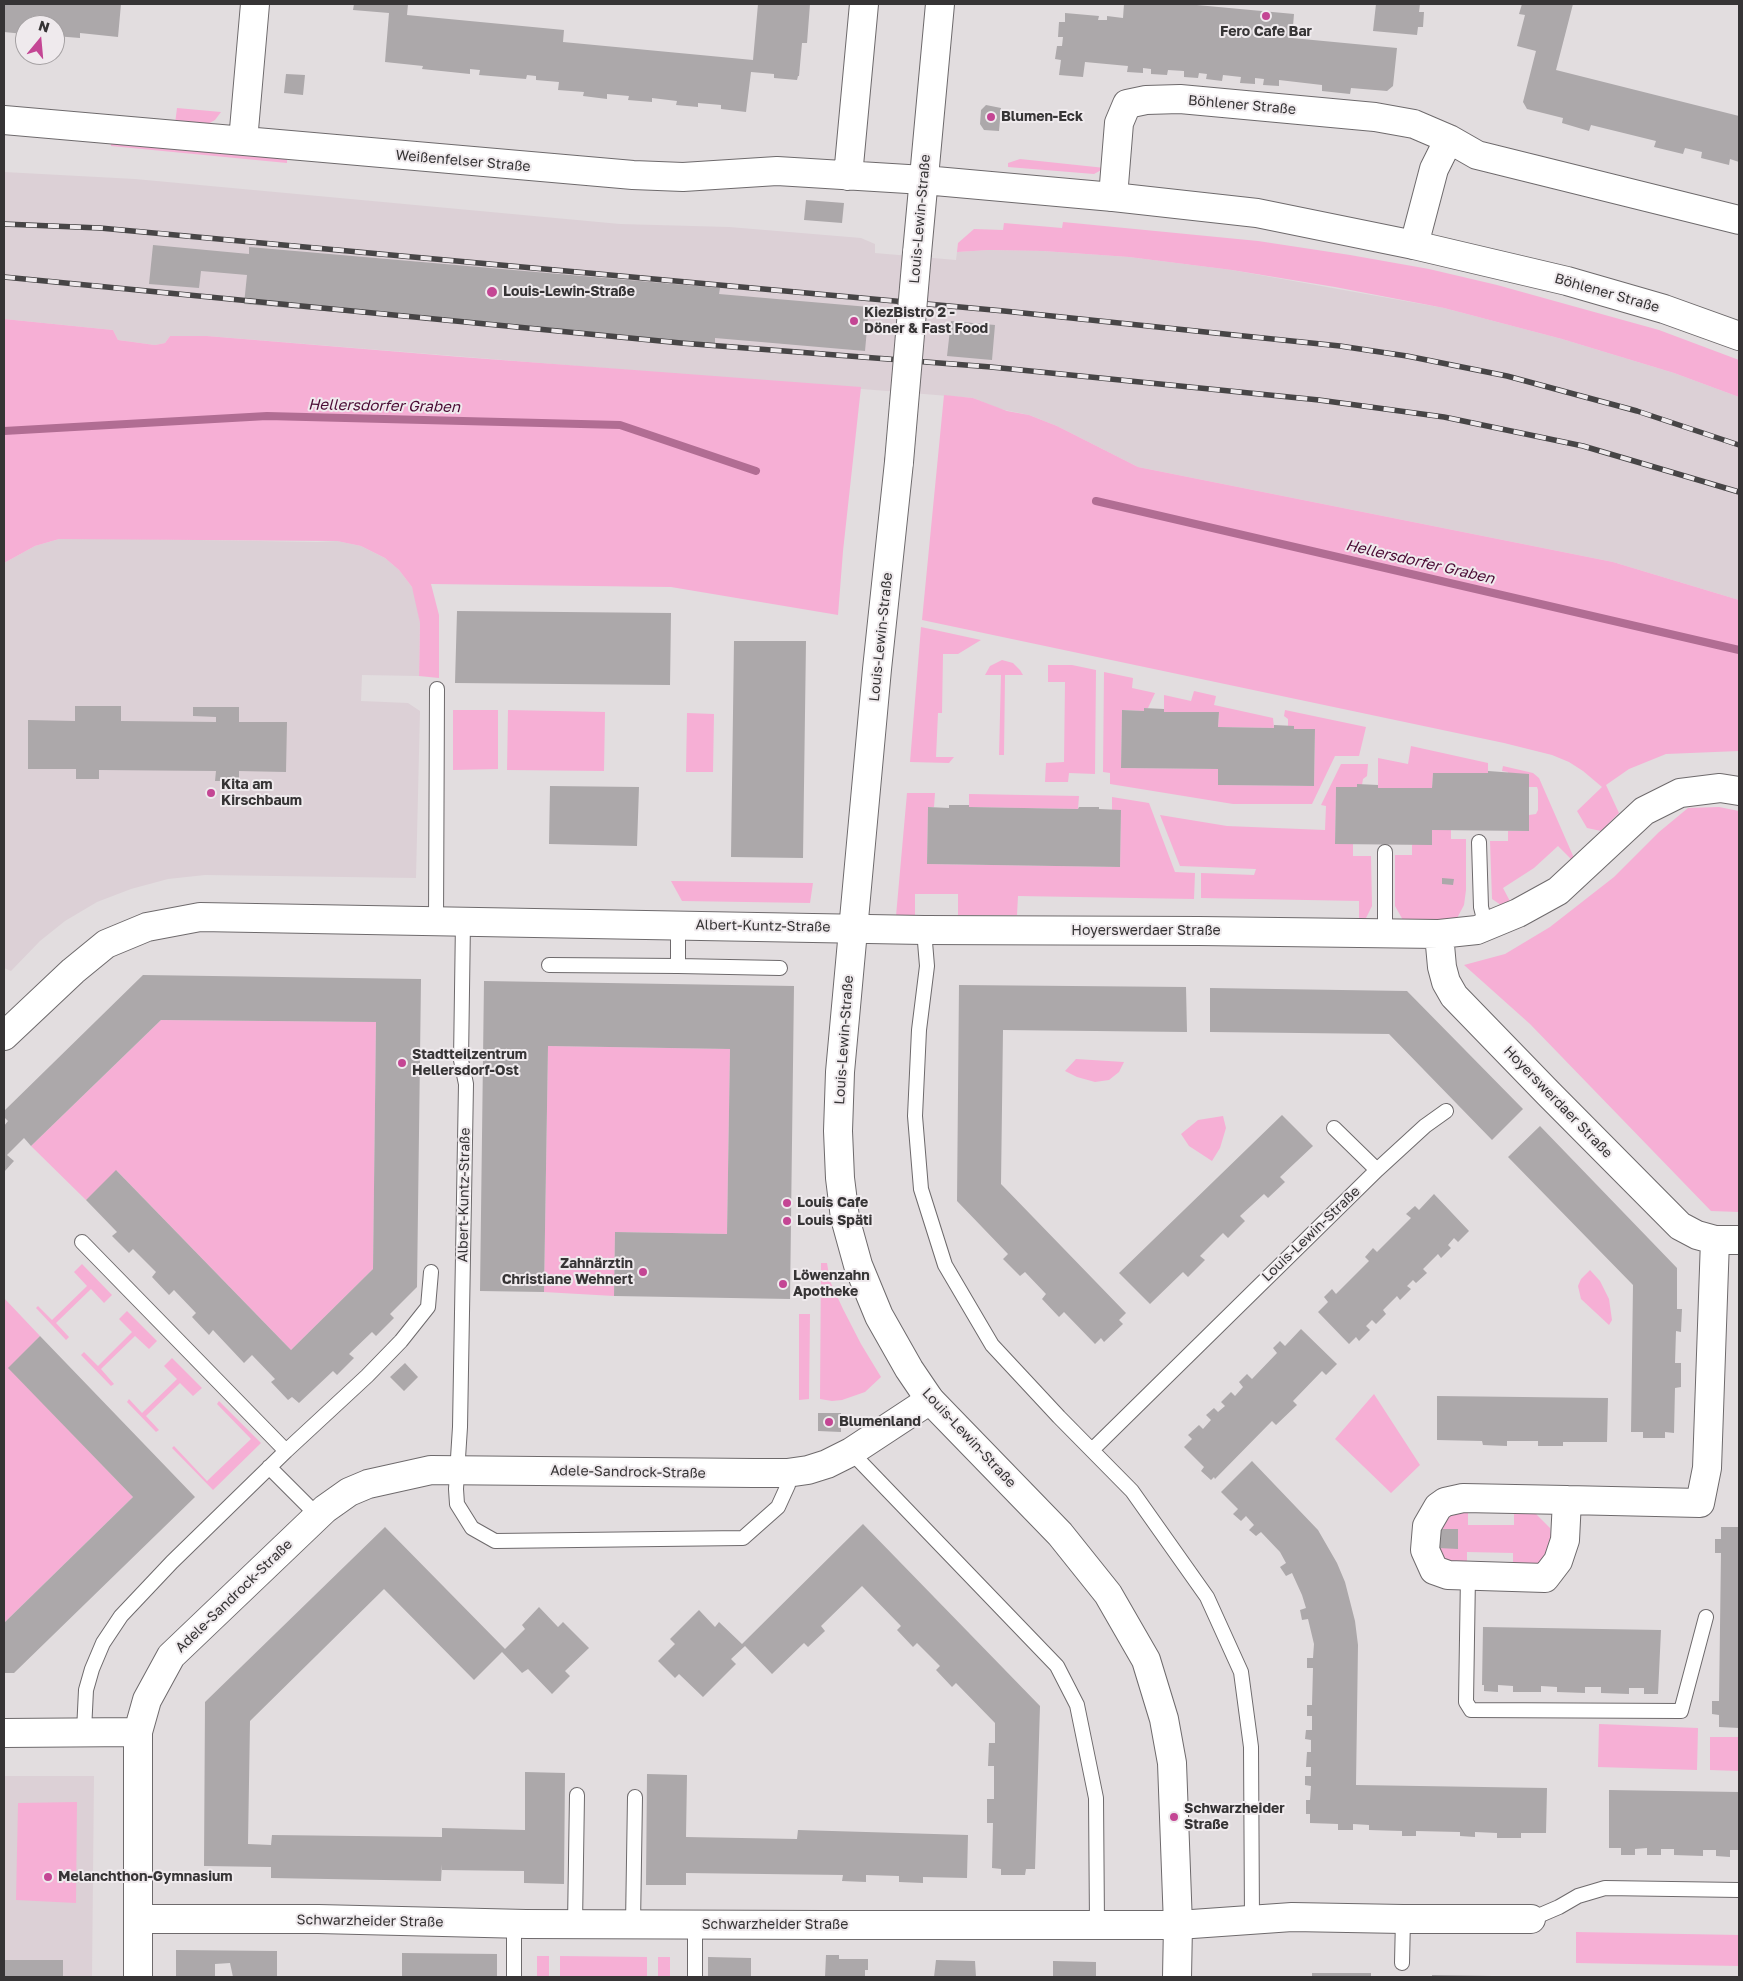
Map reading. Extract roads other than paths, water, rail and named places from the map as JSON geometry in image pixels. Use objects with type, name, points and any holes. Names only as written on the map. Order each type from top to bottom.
[{"type":"street","points":[[243,141],[255,4]]},
{"type":"street","points":[[848,176],[864,4]]},
{"type":"street","name":"Louis-Lewin-Straße","points":[[940,4],[899,462],[840,1072],[838,1131],[840,1178],[845,1218],[858,1265],[879,1316],[909,1368],[930,1400],[1060,1534],[1108,1594],[1146,1660],[1164,1720],[1172,1763],[1178,1925],[1177,1977]]},
{"type":"street","name":"Böhlener Straße","points":[[1113,197],[1120,123],[1126,104],[1146,100],[1180,99],[1375,117],[1414,124],[1449,139],[1477,155],[1739,220]]},
{"type":"street","name":"Weißenfelser Straße","points":[[4,120],[633,176],[683,177],[777,171],[924,180]]},
{"type":"street","points":[[1414,245],[1434,169],[1449,139]]},
{"type":"street","name":"Böhlener Straße","points":[[924,180],[1113,197],[1257,213],[1414,245],[1566,281],[1664,309],[1739,336]]},
{"type":"street","name":"Hoyerswerdaer Straße","points":[[853,928],[1439,934],[1486,927],[1518,913],[1558,891],[1644,811],[1680,793],[1720,788],[1739,791]]},
{"type":"street","name":"Albert-Kuntz-Straße","points":[[4,1036],[72,970],[106,944],[147,927],[200,917],[853,928]]},
{"type":"street","name":"Hoyerswerdaer Straße","points":[[1439,934],[1442,967],[1446,982],[1454,996],[1680,1226],[1697,1235],[1727,1240],[1707,1468],[1700,1503],[1567,1500],[1463,1498],[1445,1502],[1438,1507],[1427,1526],[1425,1550],[1434,1570],[1448,1575],[1545,1578],[1558,1561],[1565,1540],[1567,1500]]},
{"type":"street","name":"Adele-Sandrock-Straße","points":[[138,1977],[138,1732],[147,1700],[171,1656],[318,1516],[349,1492],[368,1484],[431,1470],[787,1473],[808,1470],[827,1464],[851,1452],[930,1400]]},
{"type":"street","points":[[4,1733],[138,1732]]},
{"type":"street","name":"Schwarzheider Straße","points":[[138,1919],[318,1919],[695,1925],[1178,1925],[1292,1917],[1403,1920],[1531,1919]]},
{"type":"lane","points":[[436,921],[437,689]]},
{"type":"lane","points":[[1480,842],[1481,907],[1486,927]]},
{"type":"lane","points":[[1385,852],[1385,934]]},
{"type":"lane","name":"Albert-Kuntz-Straße","points":[[463,921],[461,1060],[466,1084],[457,1504],[472,1528],[495,1541],[744,1538],[778,1507],[788,1485],[787,1473]]},
{"type":"lane","points":[[678,925],[678,966]]},
{"type":"lane","points":[[924,930],[927,966],[919,1030],[915,1116],[921,1189],[945,1264],[992,1345],[1132,1491],[1207,1596],[1241,1672],[1251,1746],[1252,1920]]},
{"type":"lane","points":[[549,965],[780,968]]},
{"type":"lane","name":"Louis-Lewin-Straße","points":[[1092,1450],[1376,1170],[1425,1126],[1446,1110]]},
{"type":"lane","points":[[1334,1128],[1376,1170]]},
{"type":"lane","points":[[82,1242],[286,1451]]},
{"type":"lane","points":[[84,1731],[86,1690],[92,1669],[103,1643],[121,1616],[172,1562],[269,1467],[367,1376],[401,1341],[428,1307],[431,1272]]},
{"type":"lane","points":[[851,1452],[1057,1666],[1078,1705],[1096,1798],[1097,1924]]},
{"type":"lane","points":[[269,1467],[318,1516]]},
{"type":"lane","points":[[1468,1575],[1466,1702],[1471,1710],[1682,1711],[1706,1617]]},
{"type":"lane","points":[[575,1924],[577,1795]]},
{"type":"lane","points":[[633,1924],[635,1797]]},
{"type":"lane","points":[[1531,1919],[1559,1907],[1578,1896],[1604,1888],[1739,1890]]},
{"type":"lane","points":[[1402,1963],[1403,1920]]},
{"type":"lane","points":[[514,1923],[514,1977]]},
{"type":"lane","points":[[695,1925],[695,1977]]},
{"type":"waterway","name":"Hellersdorfer Graben","points":[[4,431],[267,416],[620,425],[756,471]]},
{"type":"waterway","name":"Hellersdorfer Graben","points":[[1096,501],[1739,650]]},
{"type":"railway","points":[[4,224],[100,228],[1004,311],[1340,346],[1407,356],[1507,376],[1637,411],[1739,445]]},
{"type":"railway","points":[[4,277],[681,343],[991,367],[1319,400],[1444,417],[1583,446],[1739,492]]},
{"type":"place","name":"Fero Cafe Bar","points":[[1266,16]]},
{"type":"place","name":"Blumen-Eck","points":[[991,117]]},
{"type":"place","name":"Louis-Lewin-Straße","points":[[492,292]]},
{"type":"place","name":"KiezBistro 2 - Döner & Fast Food","points":[[854,321]]},
{"type":"place","name":"Kita am Kirschbaum","points":[[211,793]]},
{"type":"place","name":"Stadtteilzentrum Hellersdorf-Ost","points":[[402,1063]]},
{"type":"place","name":"Louis Cafe","points":[[787,1203]]},
{"type":"place","name":"Louis Späti","points":[[787,1221]]},
{"type":"place","name":"Zahnärztin Christiane Wehnert","points":[[643,1272]]},
{"type":"place","name":"Löwenzahn Apotheke","points":[[783,1284]]},
{"type":"place","name":"Blumenland","points":[[829,1422]]},
{"type":"place","name":"Schwarzheider Straße","points":[[1174,1817]]},
{"type":"place","name":"Melanchthon-Gymnasium","points":[[48,1877]]}]
